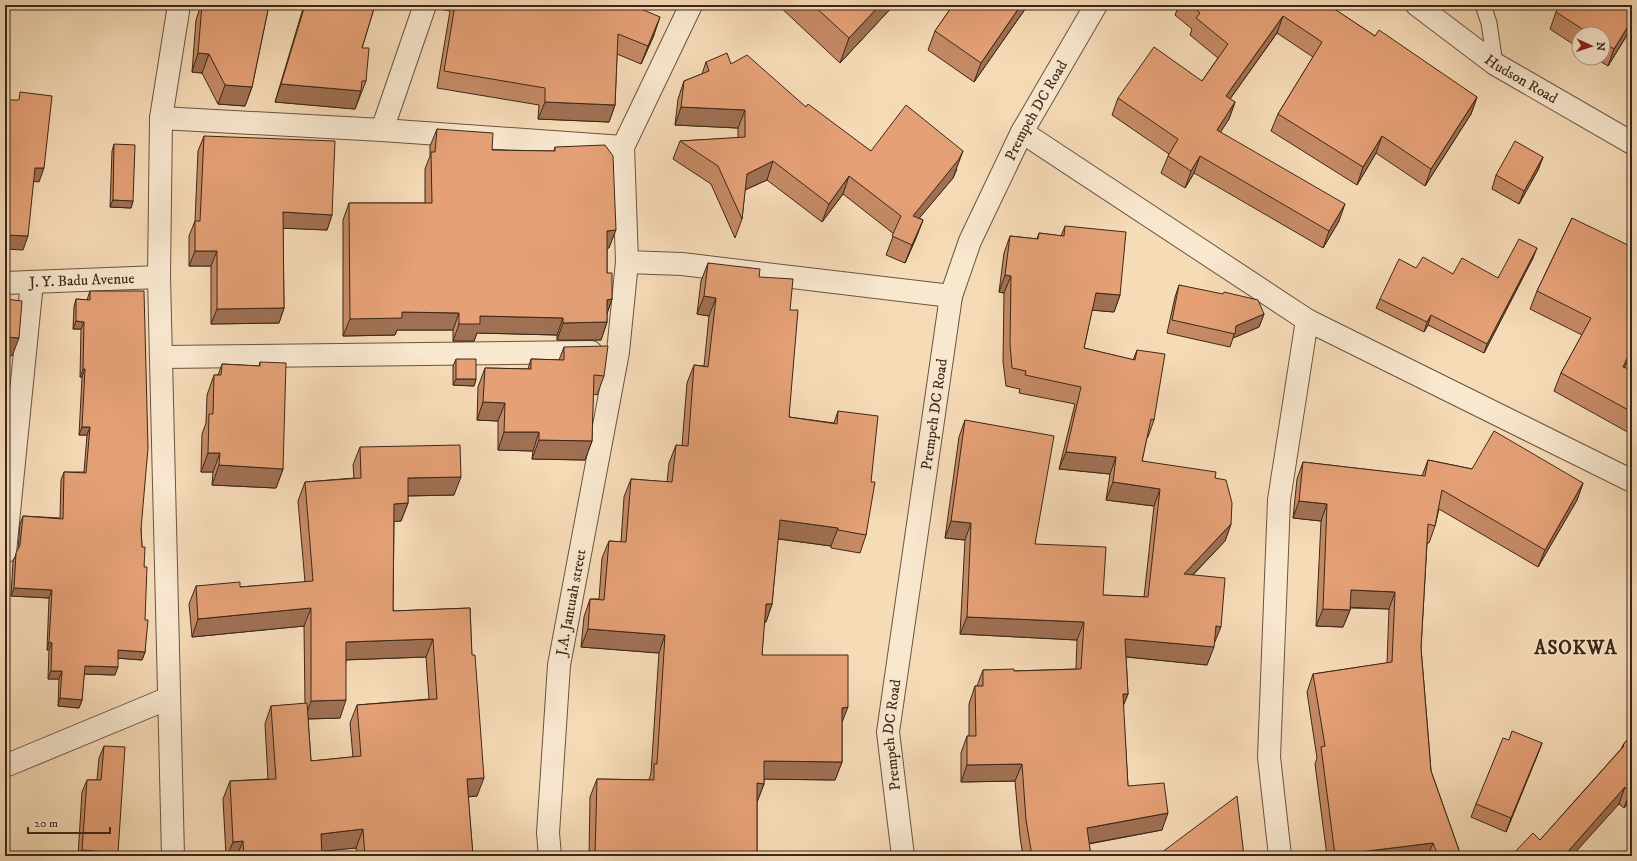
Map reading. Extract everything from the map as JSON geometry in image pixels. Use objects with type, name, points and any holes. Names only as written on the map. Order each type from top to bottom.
[{"type":"street","points":[[173,856],[159,278],[161,118],[179,5]]},
{"type":"street","points":[[382,130],[425,5]]},
{"type":"street","points":[[161,118],[382,130],[623,148],[691,5]]},
{"type":"street","name":"Prempeh DC Road","points":[[903,856],[888,732],[951,296],[970,241],[1022,132],[1096,5]]},
{"type":"street","name":"Hudson Road","points":[[1417,5],[1495,64],[1632,143]]},
{"type":"street","points":[[1022,132],[1307,320],[1632,481]]},
{"type":"street","name":"J.A. Jantuah street","points":[[550,856],[548,833],[559,665],[618,352],[627,262],[623,148]]},
{"type":"street","points":[[627,262],[682,264],[951,296]]},
{"type":"street","name":"J. Y. Badu Avenue","points":[[5,283],[159,278]]},
{"type":"street","points":[[5,552],[32,282]]},
{"type":"street","points":[[1280,856],[1269,757],[1279,500],[1307,320]]},
{"type":"street","points":[[161,357],[618,352]]},
{"type":"street","points":[[5,766],[169,698]]},
{"type":"lane","points":[[1483,5],[1489,23],[1495,64]]},
{"type":"building","points":[[202,5],[269,5],[252,87],[225,85],[209,54],[198,53]]},
{"type":"building","points":[[305,5],[375,5],[362,48],[369,48],[366,81],[362,81],[361,91],[281,84]]},
{"type":"building","points":[[455,5],[632,5],[660,17],[648,46],[618,34],[615,105],[545,102],[545,88],[444,71]]},
{"type":"building","points":[[813,5],[880,5],[849,38]]},
{"type":"building","points":[[953,5],[1021,5],[981,63],[935,31]]},
{"type":"building","points":[[1190,5],[1335,5],[1333,8],[1375,36],[1379,30],[1477,97],[1431,169],[1382,136],[1363,167],[1278,114],[1322,42],[1283,16],[1226,96],[1235,102],[1217,130],[1345,204],[1329,231],[1200,156],[1191,171],[1168,156],[1178,139],[1118,98],[1154,47],[1202,81],[1228,44],[1196,18],[1200,13]]},
{"type":"building","points":[[1561,5],[1632,5],[1632,20],[1614,49],[1611,47],[1611,26],[1578,26],[1556,12]]},
{"type":"building","points":[[727,53],[731,64],[747,55],[806,107],[808,104],[871,151],[906,105],[963,151],[959,159],[913,216],[923,220],[912,245],[892,236],[901,216],[849,176],[829,204],[773,161],[747,174],[742,219],[718,166],[680,141],[745,137],[745,110],[681,107],[684,81],[709,71],[706,62]]},
{"type":"building","points":[[20,92],[52,96],[44,168],[35,168],[28,236],[5,235],[5,100],[19,100]]},
{"type":"building","points":[[437,129],[493,133],[492,150],[555,151],[555,147],[605,145],[613,156],[616,230],[607,231],[607,273],[612,273],[612,299],[607,300],[607,322],[563,323],[563,318],[480,316],[480,324],[459,324],[459,313],[402,312],[402,318],[350,319],[349,203],[432,203],[431,152],[435,152]]},
{"type":"building","points":[[204,136],[335,141],[332,215],[283,212],[284,308],[217,309],[217,251],[195,251],[195,221],[200,221]]},
{"type":"building","points":[[1515,141],[1543,157],[1524,191],[1496,175]]},
{"type":"building","points":[[114,144],[135,145],[133,201],[113,200]]},
{"type":"building","points":[[1572,218],[1632,247],[1632,348],[1623,367],[1632,370],[1632,412],[1561,373],[1591,318],[1537,291]]},
{"type":"building","points":[[1065,226],[1126,232],[1120,295],[1096,293],[1084,348],[1135,360],[1137,350],[1165,354],[1154,420],[1151,419],[1142,461],[1216,472],[1215,478],[1226,480],[1232,503],[1231,524],[1184,574],[1225,578],[1221,627],[1216,626],[1214,647],[1125,639],[1128,694],[1123,694],[1128,786],[1164,783],[1168,813],[1087,828],[1091,856],[1032,856],[1026,820],[1022,764],[967,765],[967,736],[976,736],[975,686],[983,686],[983,670],[1014,669],[1014,671],[1081,669],[1084,622],[967,617],[971,523],[951,521],[965,420],[1054,436],[1035,544],[1106,547],[1103,595],[1148,597],[1160,489],[1113,482],[1116,457],[1066,452],[1081,387],[1025,375],[1026,371],[1012,368],[1010,344],[1011,276],[1005,275],[1010,236],[1038,239],[1039,233],[1064,236]]},
{"type":"building","points":[[1519,239],[1537,248],[1487,344],[1431,315],[1427,322],[1380,299],[1399,259],[1416,268],[1423,257],[1453,274],[1462,258],[1498,278]]},
{"type":"building","points":[[708,263],[760,269],[759,277],[793,279],[790,310],[798,310],[789,417],[837,424],[838,411],[878,416],[871,482],[875,482],[866,535],[838,530],[838,528],[780,520],[772,604],[766,604],[762,655],[848,655],[848,707],[842,708],[842,762],[764,761],[764,784],[757,783],[757,856],[595,856],[597,779],[654,780],[654,764],[657,764],[665,635],[588,629],[590,599],[604,600],[609,541],[626,542],[631,479],[672,482],[676,445],[688,446],[694,365],[708,367],[716,298],[704,296]]},
{"type":"building","points":[[1179,285],[1223,294],[1224,292],[1258,300],[1264,314],[1236,326],[1235,334],[1172,320]]},
{"type":"building","points":[[90,291],[144,291],[148,448],[141,529],[142,547],[145,547],[144,567],[147,567],[145,620],[148,620],[145,652],[118,650],[118,667],[85,666],[82,700],[60,698],[62,671],[51,671],[52,643],[49,642],[52,590],[14,588],[16,553],[20,545],[23,516],[63,519],[64,472],[86,473],[90,427],[82,427],[85,369],[83,369],[84,322],[76,321],[76,299],[90,300]]},
{"type":"building","points":[[5,299],[22,301],[19,338],[5,337]]},
{"type":"building","points":[[608,346],[604,376],[594,375],[592,441],[539,440],[539,432],[504,432],[505,403],[483,402],[485,368],[531,369],[531,359],[564,360],[564,347]]},
{"type":"building","points":[[456,359],[476,359],[476,379],[456,379]]},
{"type":"building","points":[[260,362],[286,363],[283,469],[219,465],[220,453],[208,453],[209,414],[213,414],[214,375],[221,375],[222,364],[260,366]]},
{"type":"building","points":[[1494,431],[1583,483],[1545,550],[1442,490],[1435,526],[1428,524],[1421,648],[1431,771],[1461,856],[1438,856],[1433,843],[1335,855],[1321,747],[1325,746],[1313,674],[1392,662],[1395,592],[1351,590],[1350,610],[1323,609],[1327,504],[1299,501],[1303,462],[1425,476],[1428,460],[1472,469]]},
{"type":"building","points":[[460,445],[461,477],[408,478],[408,503],[394,504],[393,611],[470,608],[472,655],[475,655],[484,778],[467,779],[473,856],[365,856],[363,829],[321,834],[322,856],[244,856],[243,841],[233,842],[230,781],[276,779],[271,706],[307,703],[311,761],[361,756],[357,705],[437,699],[433,639],[346,642],[346,700],[311,701],[311,608],[198,619],[196,586],[240,582],[240,587],[313,581],[305,482],[361,478],[360,447]]},
{"type":"building","points":[[1512,731],[1542,743],[1511,818],[1476,804],[1503,738],[1509,740]]},
{"type":"building","points":[[1632,734],[1632,790],[1630,792],[1625,787],[1564,856],[1511,856],[1533,833],[1540,840],[1624,746],[1623,745]]},
{"type":"building","points":[[104,746],[125,747],[118,853],[82,850],[87,780],[101,780]]},
{"type":"building","points":[[1237,796],[1244,856],[1157,856]]},
{"type":"district","name":"ASOKWA","points":[[1576,648]]}]
